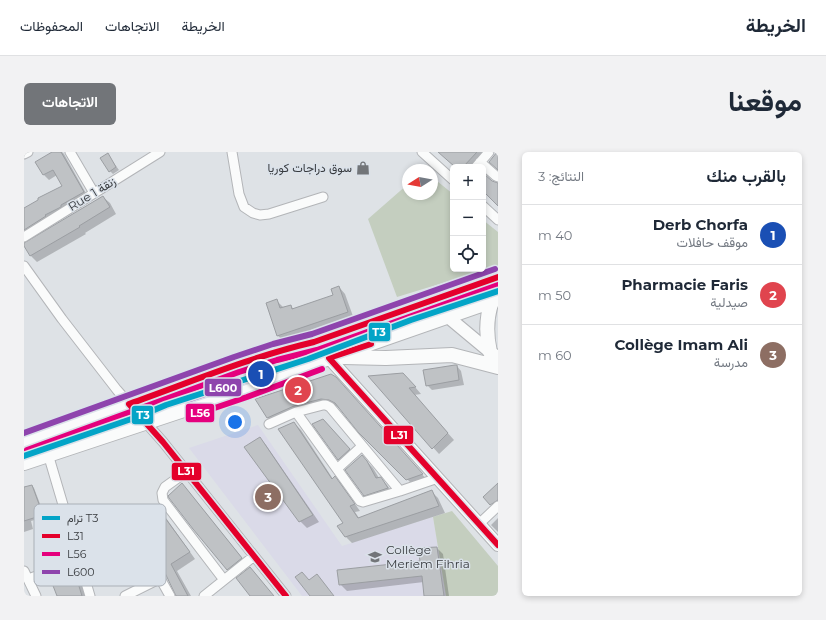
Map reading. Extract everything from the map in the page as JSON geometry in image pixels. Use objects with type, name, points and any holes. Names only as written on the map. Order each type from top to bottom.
[{"type":"main road","points":[[24,442],[250,359],[285,348],[314,342],[498,277]]},
{"type":"main road","points":[[24,463],[244,390],[332,357],[495,300]]},
{"type":"main road","points":[[494,355],[487,331],[488,311],[495,300]]},
{"type":"main road","points":[[448,317],[494,355]]},
{"type":"main road","points":[[332,357],[386,358],[452,355],[498,367]]},
{"type":"main road","points":[[332,357],[498,544]]},
{"type":"street","points":[[24,154],[28,152]]},
{"type":"street","points":[[70,152],[94,193]]},
{"type":"street","name":"Rue 1 زنقة","points":[[24,237],[160,152]]},
{"type":"street","points":[[232,152],[239,194],[244,207],[253,213],[260,215],[269,214],[323,198]]},
{"type":"street","points":[[422,152],[450,177]]},
{"type":"street","points":[[479,164],[489,152]]},
{"type":"street","points":[[486,170],[498,177]]},
{"type":"street","points":[[486,209],[498,220]]},
{"type":"street","points":[[24,266],[62,319],[286,596]]},
{"type":"street","points":[[269,424],[296,412],[326,405],[330,407],[400,491]]},
{"type":"street","points":[[296,412],[358,499],[362,502],[438,478]]},
{"type":"street","points":[[336,469],[362,446]]},
{"type":"street","points":[[48,454],[61,504]]},
{"type":"street","points":[[186,472],[165,487],[162,493],[163,500],[224,580]]},
{"type":"street","points":[[480,523],[498,506]]},
{"type":"street","points":[[204,596],[254,556]]},
{"type":"street","points":[[26,575],[36,596]]},
{"type":"street","points":[[86,586],[90,596]]},
{"type":"street","points":[[125,596],[145,586]]},
{"type":"street","points":[[165,586],[170,596]]},
{"type":"shaded area","points":[[258,425],[342,546],[433,517],[446,596],[302,596],[189,448]]},
{"type":"green space","points":[[438,182],[450,192],[450,272],[478,272],[397,297],[368,219],[402,189],[402,200],[438,200]]},
{"type":"green space","points":[[486,222],[498,232],[498,266],[486,270]]},
{"type":"green space","points":[[452,511],[498,566],[498,596],[446,596],[433,517]]},
{"type":"building","points":[[52,152],[61,152],[84,192],[61,205],[61,207],[45,215],[46,216],[24,230],[24,208],[38,200],[38,198],[62,186],[53,170],[43,175],[35,162]]},
{"type":"building","points":[[438,152],[477,152],[466,164],[452,164]]},
{"type":"building","points":[[498,152],[498,170],[489,162]]},
{"type":"building","points":[[108,153],[116,167],[109,172],[100,158]]},
{"type":"building","points":[[486,176],[492,181],[498,183],[498,206],[486,194]]},
{"type":"building","points":[[103,196],[110,207],[79,226],[80,227],[30,256],[24,246],[24,243]]},
{"type":"building","points":[[339,286],[348,312],[277,336],[266,303],[277,299],[280,308],[291,305],[292,309],[333,295],[331,289]]},
{"type":"building","points":[[457,365],[459,380],[426,386],[423,370]]},
{"type":"building","points":[[403,373],[416,387],[409,388],[448,433],[432,449],[368,376]]},
{"type":"building","points":[[331,374],[336,377],[423,474],[406,480],[358,432],[335,403],[329,400],[321,399],[294,406],[267,418],[255,399]]},
{"type":"building","points":[[323,419],[350,449],[338,460],[312,424]]},
{"type":"building","points":[[294,422],[332,479],[335,476],[355,504],[350,506],[358,518],[432,490],[439,506],[345,537],[337,526],[343,523],[278,429]]},
{"type":"building","points":[[260,437],[313,515],[299,522],[244,447]]},
{"type":"building","points":[[362,455],[376,478],[381,477],[388,488],[364,496],[345,470]]},
{"type":"building","points":[[182,483],[242,558],[227,570],[169,498],[168,496]]},
{"type":"building","points":[[498,483],[498,500],[490,505],[483,497]]},
{"type":"building","points":[[32,485],[39,504],[34,504],[34,518],[24,521],[24,487]]},
{"type":"building","points":[[166,519],[190,552],[171,564],[188,596],[176,596],[166,575]]},
{"type":"building","points":[[437,547],[444,596],[424,596],[422,576],[339,585],[337,570],[420,561],[418,548]]},
{"type":"building","points":[[250,567],[274,596],[250,596],[236,578]]},
{"type":"building","points":[[302,572],[309,580],[317,574],[334,596],[310,596],[295,577]]},
{"type":"building","points":[[53,586],[79,586],[82,596],[57,596]]},
{"type":"tram line","name":"T3","points":[[24,456],[140,416],[166,405],[308,359],[411,320],[498,291]]},
{"type":"transit line","name":"L600","points":[[24,433],[234,357],[273,344],[312,334],[495,269]]},
{"type":"transit line","name":"L31","points":[[286,596],[163,442],[129,404],[244,362],[314,342],[498,277]]},
{"type":"transit line","name":"L56","points":[[27,450],[239,372],[277,360],[317,350],[498,285]]},
{"type":"transit line","name":"L31","points":[[371,344],[329,358],[498,545]]},
{"type":"transit line","name":"L600","points":[[187,400],[316,355]]},
{"type":"transit line","name":"L56","points":[[191,416],[322,369]]},
{"type":"place","name":"سوق دراجات كوريا","points":[[363,168]]},
{"type":"place","name":"Derb Chorfa","points":[[261,374]]},
{"type":"place","name":"Pharmacie Faris","points":[[298,390]]},
{"type":"place","name":"Collège Imam Ali","points":[[268,497]]},
{"type":"place","name":"Collège Meriem Fihria","points":[[375,557]]}]
